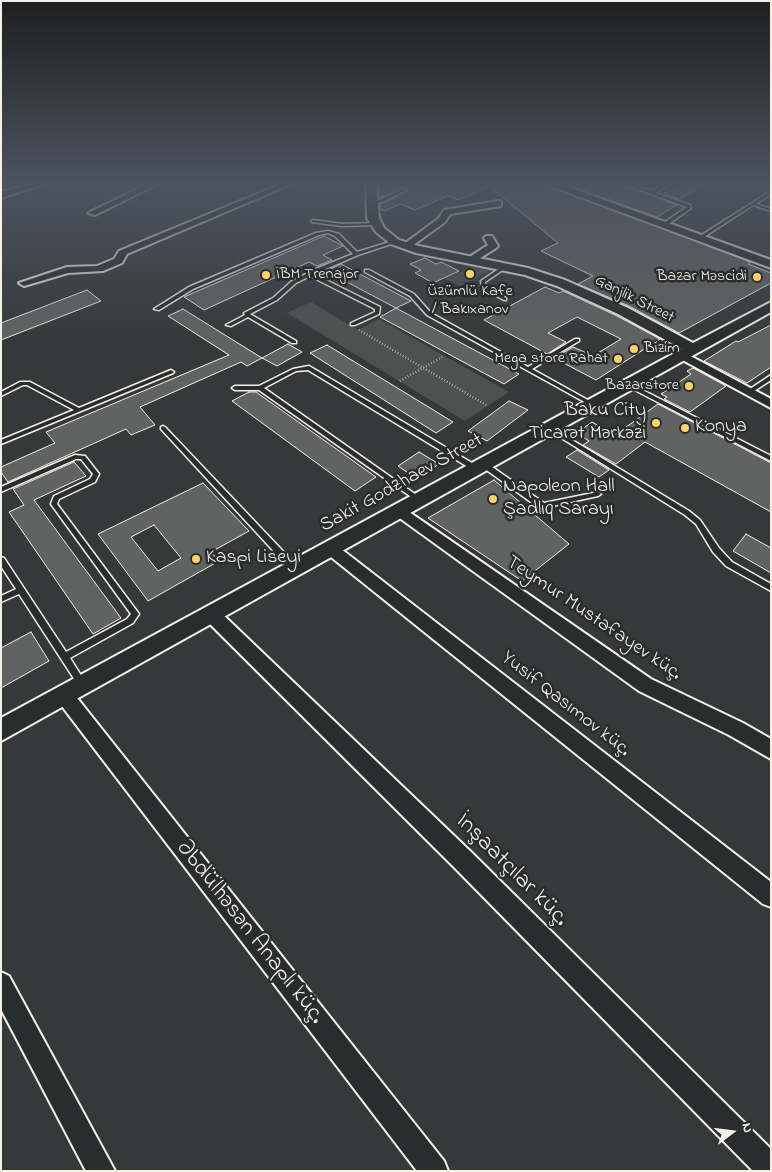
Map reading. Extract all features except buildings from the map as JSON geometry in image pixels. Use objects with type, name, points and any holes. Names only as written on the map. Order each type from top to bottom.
[{"type":"street","points":[[24,283],[67,270],[99,269],[118,261],[122,257],[122,253],[161,237]]},
{"type":"street","points":[[391,237],[400,244],[413,237]]},
{"type":"street","points":[[695,237],[771,264]]},
{"type":"street","points":[[471,260],[493,246],[489,238]]},
{"type":"street","name":"Ganjlik Street","points":[[400,244],[543,276],[624,311],[686,351]]},
{"type":"street","name":"Sakit Godzhaev Street","points":[[1,730],[212,615],[686,351],[769,309]]},
{"type":"street","points":[[686,351],[771,404]]},
{"type":"street","name":"Teymur Mustafayev küç.","points":[[398,510],[645,685],[736,729],[771,750]]},
{"type":"street","name":"Yusif Qasımov küç.","points":[[331,549],[771,896]]},
{"type":"street","name":"İnşaatçılar küç.","points":[[212,615],[463,860],[771,1168]]},
{"type":"street","name":"Əbdülhəsən Anaplı küç.","points":[[73,690],[434,1171]]},
{"type":"street","points":[[1,984],[101,1171]]},
{"type":"lane","points":[[157,309],[191,288],[312,237]]},
{"type":"lane","points":[[339,237],[356,254]]},
{"type":"lane","points":[[229,325],[247,316],[248,312],[275,299],[289,285],[311,274],[356,254],[400,244]]},
{"type":"lane","points":[[504,299],[484,287],[482,281],[505,267]]},
{"type":"lane","points":[[367,271],[412,296],[429,314],[592,404]]},
{"type":"lane","points":[[311,274],[378,308],[377,313],[354,324]]},
{"type":"lane","points":[[247,316],[294,342]]},
{"type":"lane","points":[[528,369],[577,340]]},
{"type":"lane","points":[[235,388],[260,388],[295,370],[303,368],[315,371],[479,466],[537,503],[544,506],[598,494]]},
{"type":"lane","points":[[1,442],[171,372]]},
{"type":"lane","points":[[749,392],[771,377]]},
{"type":"lane","points":[[1,394],[22,382],[28,383],[79,410]]},
{"type":"lane","points":[[627,384],[771,458]]},
{"type":"lane","points":[[260,388],[419,499]]},
{"type":"lane","points":[[163,428],[294,569]]},
{"type":"lane","points":[[549,428],[687,513],[698,522],[716,550],[729,564],[771,588]]},
{"type":"lane","points":[[1,490],[75,457],[83,457],[96,474],[93,480],[56,498],[54,504],[135,614],[130,621],[65,657]]},
{"type":"lane","points":[[1,560],[65,657],[73,690]]},
{"type":"lane","points":[[1,599],[20,590]]},
{"type":"path","points":[[358,330],[488,406]]},
{"type":"path","points":[[400,381],[444,356]]},
{"type":"shaded area","points":[[471,268],[493,270],[460,286],[444,278]]},
{"type":"shaded area","points":[[311,302],[358,330],[379,319],[509,392],[465,421],[287,313]]},
{"type":"place","name":"Üzümlü Kafe / Bakıxanov","points":[[470,274]]},
{"type":"place","name":"İBM Trenajor","points":[[266,275]]},
{"type":"place","name":"Bazar Məscidi","points":[[757,277]]},
{"type":"place","name":"Bizim","points":[[634,349]]},
{"type":"place","name":"Mega store Rahat","points":[[618,359]]},
{"type":"place","name":"Bazarstore","points":[[689,386]]},
{"type":"place","name":"Baku City Ticarət Mərkəzi","points":[[656,423]]},
{"type":"place","name":"Konya","points":[[685,428]]},
{"type":"place","name":"Napoleon Hall Şadlıq Sarayı","points":[[493,499]]},
{"type":"place","name":"Kaspi Liseyi","points":[[196,559]]}]
